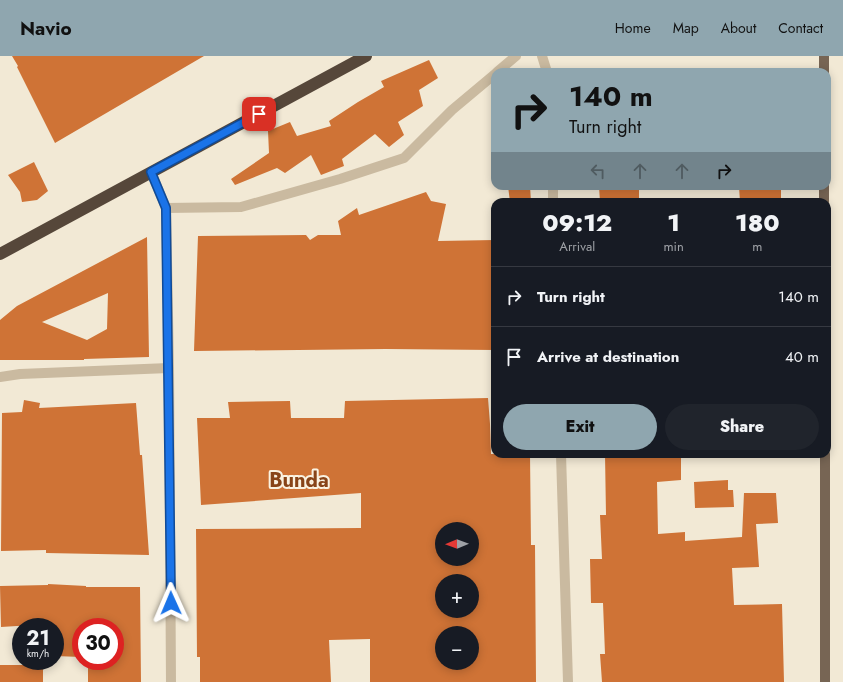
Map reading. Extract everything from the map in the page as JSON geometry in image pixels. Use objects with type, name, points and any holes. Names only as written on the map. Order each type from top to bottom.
[{"type":"highway","points":[[0,254],[366,56]]},
{"type":"main road","points":[[824,56],[824,68]]},
{"type":"main road","points":[[825,458],[825,682]]},
{"type":"street","points":[[502,68],[516,56]]},
{"type":"street","points":[[542,56],[546,68]]},
{"type":"street","points":[[166,208],[241,207],[340,179],[404,158],[452,110],[491,77]]},
{"type":"street","points":[[151,172],[166,208],[172,682]]},
{"type":"street","points":[[0,377],[20,374],[169,368]]},
{"type":"street","points":[[561,458],[568,682]]},
{"type":"building","points":[[12,56],[204,56],[55,143]]},
{"type":"building","points":[[429,60],[438,78],[419,90],[423,106],[398,122],[404,135],[389,147],[375,134],[342,159],[344,166],[321,175],[311,155],[285,173],[277,168],[235,185],[231,179],[269,153],[268,131],[290,122],[297,136],[331,126],[329,121],[384,87],[381,81]]},
{"type":"building","points":[[34,162],[48,191],[37,200],[22,202],[20,192],[8,175]]},
{"type":"building","points":[[508,190],[530,190],[531,198],[510,198]]},
{"type":"building","points":[[599,190],[639,190],[639,198],[600,198]]},
{"type":"building","points":[[739,190],[781,190],[781,198],[740,198]]},
{"type":"building","points":[[426,192],[431,201],[446,204],[438,241],[491,240],[491,350],[386,349],[194,351],[198,236],[306,235],[310,240],[318,235],[341,235],[338,221],[357,208],[359,215]]},
{"type":"building","points":[[147,237],[149,357],[84,360],[0,360],[0,320],[17,306]],"holes":[[[108,293],[107,329],[87,340],[42,322]]]},
{"type":"building","points":[[488,398],[491,458],[530,458],[531,545],[535,545],[536,682],[370,682],[370,639],[329,640],[331,682],[200,682],[200,657],[197,657],[196,529],[361,528],[361,493],[201,505],[197,418],[230,418],[228,402],[290,401],[291,418],[344,418],[345,401]]},
{"type":"building","points":[[24,400],[40,403],[39,408],[136,403],[140,455],[142,455],[149,555],[46,553],[46,550],[1,551],[2,413],[22,412]]},
{"type":"building","points":[[605,458],[681,458],[681,480],[657,482],[658,534],[685,532],[685,541],[742,537],[744,493],[776,493],[778,523],[756,524],[759,567],[732,568],[734,605],[782,604],[784,682],[602,682],[600,654],[605,654],[603,603],[591,603],[590,559],[602,559],[600,515],[606,515]]},
{"type":"building","points":[[728,480],[728,490],[733,490],[734,507],[695,508],[694,482]]},
{"type":"building","points":[[48,585],[140,587],[141,682],[88,682],[88,670],[124,670],[124,618],[72,618],[72,657],[64,656],[64,618],[12,618],[12,626],[1,627],[0,586]]},
{"type":"building","points":[[0,665],[12,665],[12,670],[43,670],[43,682],[0,682]]},
{"type":"district","name":"Bunda","points":[[299,480]]},
{"type":"route","points":[[171,603],[166,208],[151,172],[259,114]]}]
